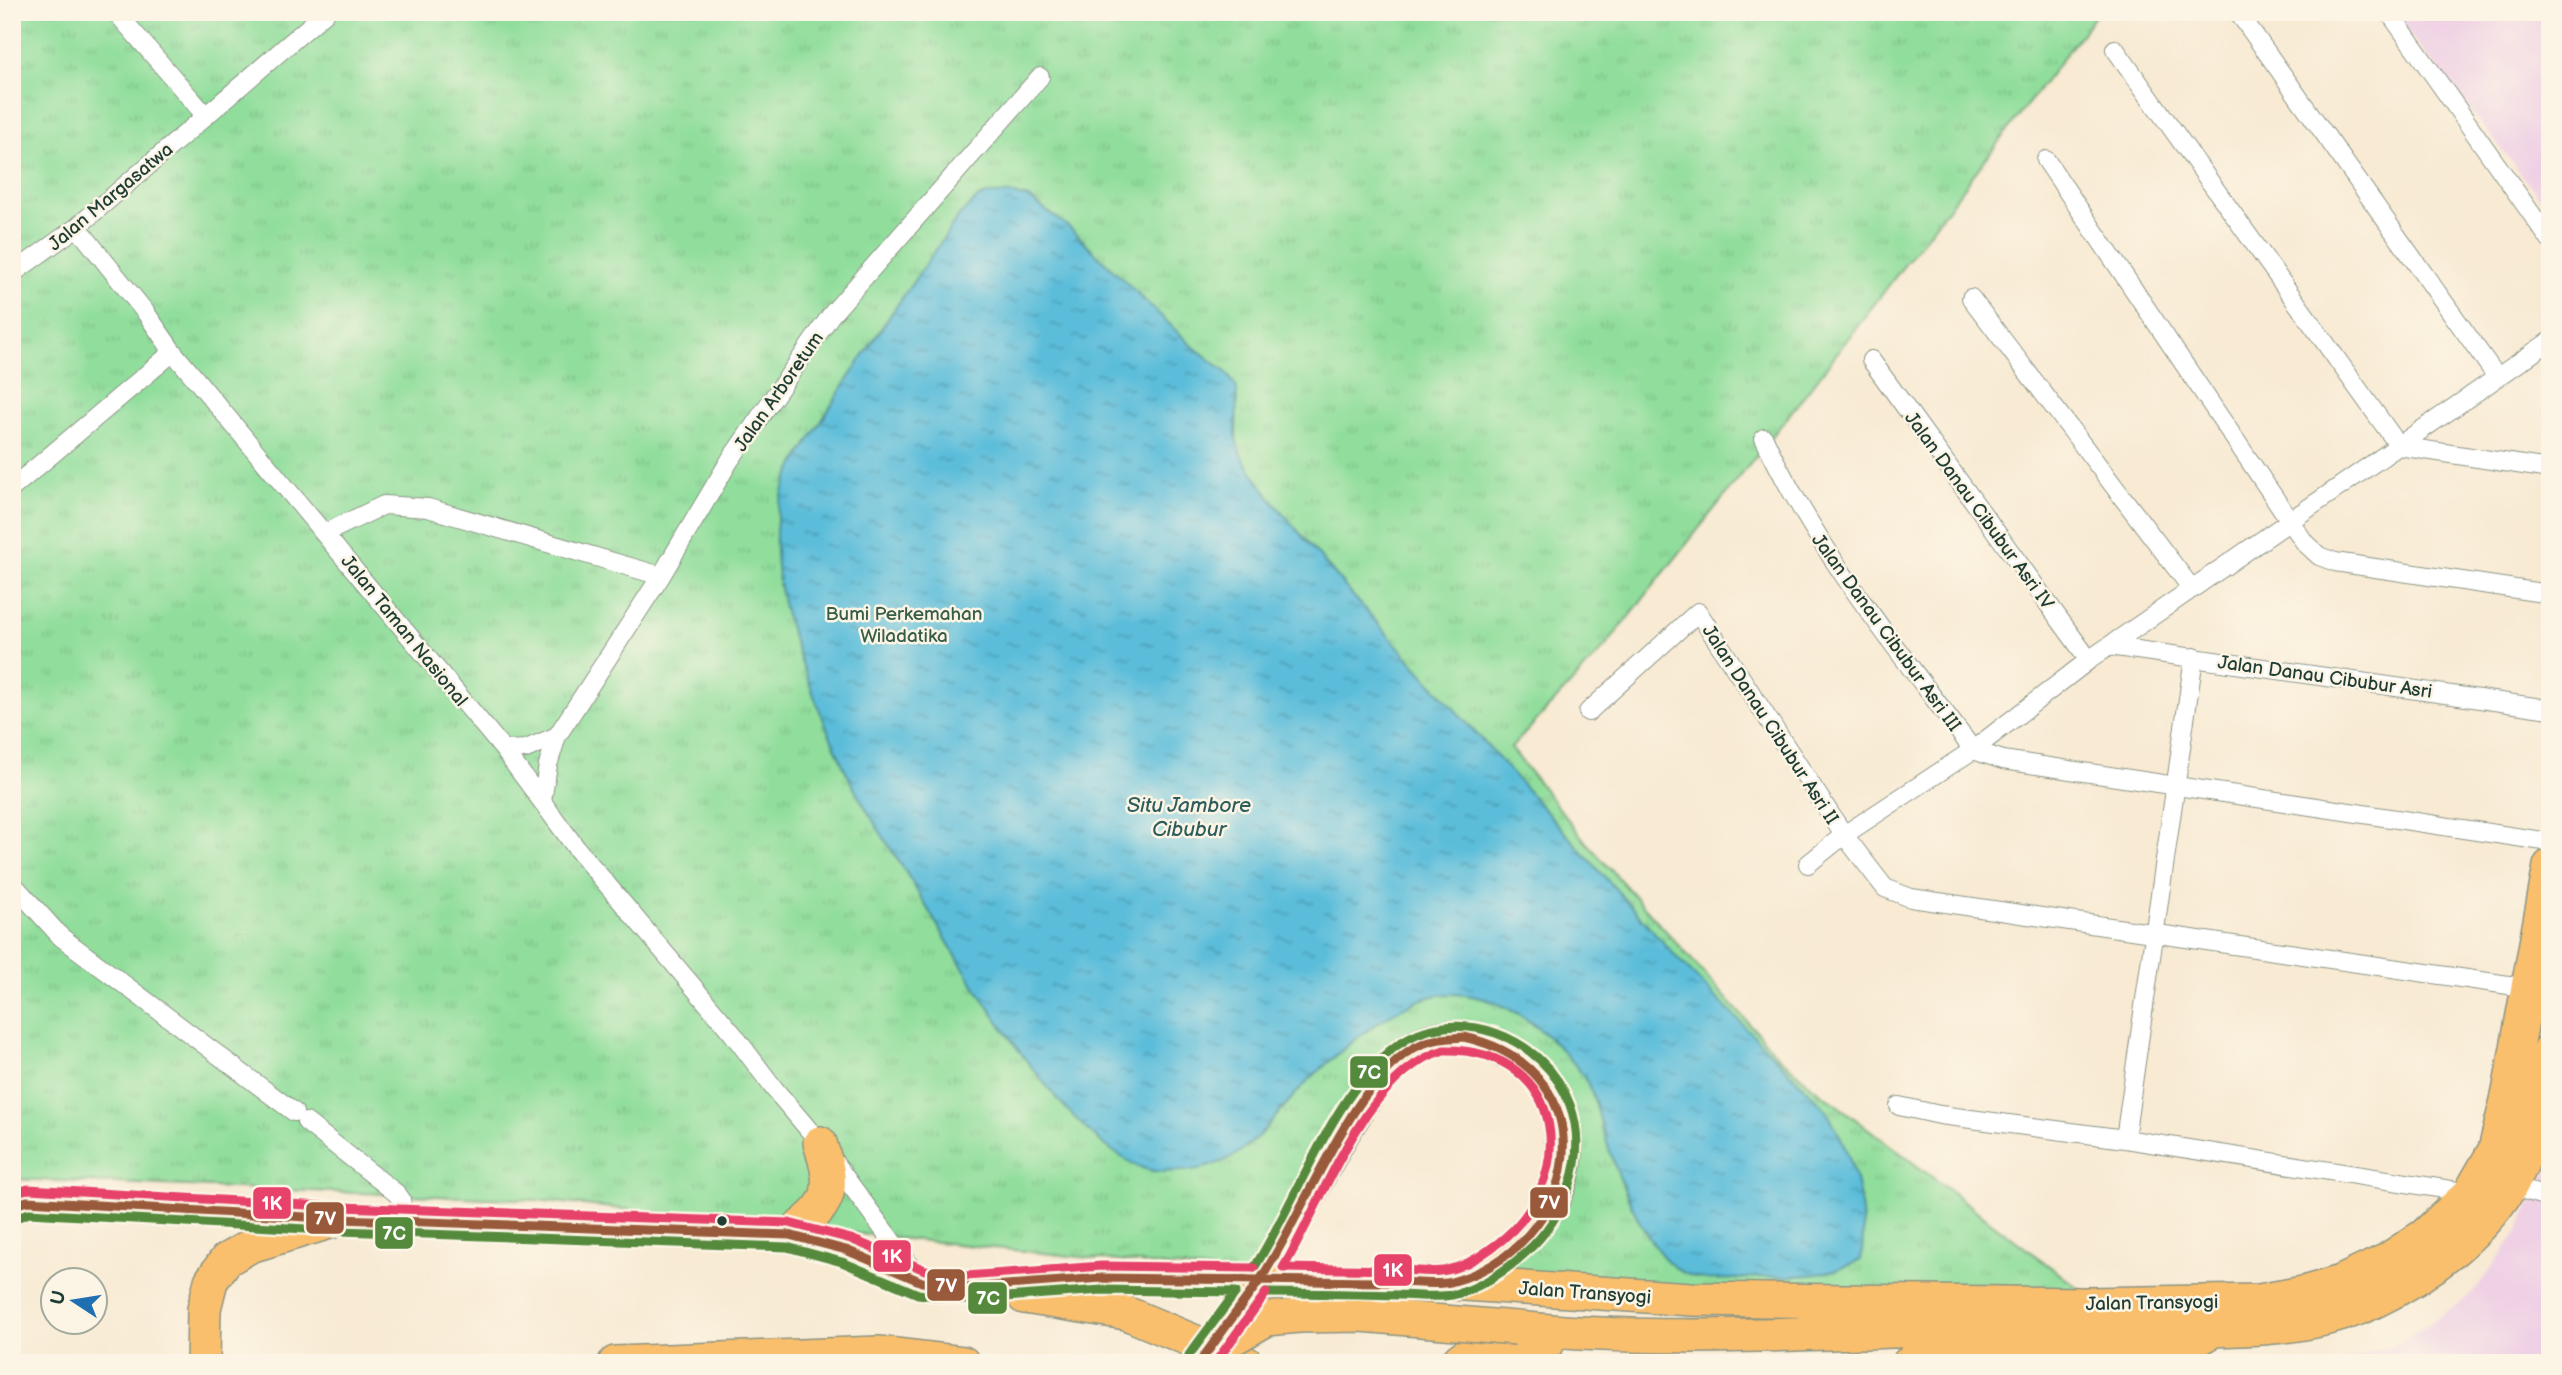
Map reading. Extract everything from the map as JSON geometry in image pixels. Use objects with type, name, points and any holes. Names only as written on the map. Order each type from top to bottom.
[{"type":"highway","name":"Jalan Transyogi","points":[[1203,1358],[1268,1319],[1299,1316],[1361,1315],[1594,1336],[2259,1301],[2303,1293],[2341,1282],[2387,1261],[2425,1235],[2470,1193],[2495,1150],[2529,988],[2550,866]]},
{"type":"highway","points":[[1203,1358],[1278,1252],[1365,1096],[1402,1056],[1429,1039],[1446,1035],[1465,1037],[1508,1053],[1544,1083],[1556,1102],[1563,1124],[1563,1153],[1557,1189],[1536,1227],[1500,1259],[1475,1274],[1449,1283]]},
{"type":"highway","name":"Jalan Transyogi","points":[[203,1363],[204,1309],[211,1280],[226,1261],[250,1246],[340,1219],[404,1219],[789,1235],[846,1250],[922,1282],[966,1287],[1102,1278],[1449,1283],[2214,1330],[2312,1321],[2342,1315],[2374,1302],[2447,1255],[2489,1214],[2511,1185],[2534,1119],[2550,1050]]},
{"type":"highway","points":[[789,1235],[814,1216],[829,1194],[830,1175],[820,1143]]},
{"type":"highway","points":[[966,1287],[1126,1313],[1247,1363]]},
{"type":"highway","points":[[1909,1363],[2152,1360],[2179,1351],[2214,1330]]},
{"type":"highway","points":[[1457,1363],[1464,1355],[1478,1350],[1594,1336]]},
{"type":"highway","points":[[615,1363],[877,1353],[963,1363]]},
{"type":"street","points":[[116,12],[205,115]]},
{"type":"street","name":"Jalan Margasatwa","points":[[12,274],[76,227],[326,12]]},
{"type":"street","points":[[2238,12],[2497,377]]},
{"type":"street","points":[[2389,12],[2550,240]]},
{"type":"street","points":[[2115,50],[2399,446],[2550,469]]},
{"type":"street","name":"Jalan Arboretum","points":[[542,800],[548,765],[557,736],[660,576],[730,460],[831,315],[1040,77]]},
{"type":"street","points":[[2046,160],[2288,522],[2305,543],[2319,555],[2335,562],[2550,594]]},
{"type":"street","name":"Jalan Taman Nasional","points":[[76,227],[146,313],[173,352],[504,750],[577,849],[782,1095],[922,1282]]},
{"type":"street","points":[[1971,298],[2192,589]]},
{"type":"street","points":[[1808,864],[1844,835],[1973,750],[2089,660],[2550,341]]},
{"type":"street","points":[[15,480],[173,352]]},
{"type":"street","name":"Jalan Danau Cibubur Asri IV","points":[[1871,360],[2089,660]]},
{"type":"street","name":"Jalan Danau Cibubur Asri III","points":[[1764,438],[1811,528],[1838,569],[1973,750]]},
{"type":"street","points":[[325,533],[384,505],[428,508],[660,576]]},
{"type":"street","name":"Jalan Danau Cibubur Asri II","points":[[1588,712],[1698,612],[1844,835],[1885,888],[1911,898],[2529,988]]},
{"type":"street","name":"Jalan Danau Cibubur Asri","points":[[2109,646],[2545,709]]},
{"type":"street","points":[[2125,1139],[2194,657]]},
{"type":"street","points":[[504,750],[539,746],[557,736]]},
{"type":"street","points":[[1973,750],[1995,758],[2550,842]]},
{"type":"street","points":[[12,883],[61,937],[396,1193],[401,1199],[404,1219]]},
{"type":"street","points":[[1899,1106],[1940,1115],[2125,1139],[2470,1193]]},
{"type":"street","points":[[2511,1185],[2550,1198]]},
{"type":"street","points":[[17,1202],[340,1219]]},
{"type":"shaded area","points":[[2392,12],[2550,12],[2550,210]]},
{"type":"shaded area","points":[[2550,1162],[2550,1363],[2339,1363],[2402,1342],[2472,1294],[2517,1233]]},
{"type":"green space","name":"Bumi Perkemahan Wiladatika","points":[[12,12],[2098,12],[1804,396],[1604,648],[1511,748],[1586,842],[1779,1057],[1812,1086],[2177,1363],[1996,1363],[1634,1295],[1471,1285],[1548,1217],[1551,1086],[1424,1034],[1278,1234],[1243,1274],[536,1200],[12,1179]]},
{"type":"water","name":"Situ Jambore Cibubur","points":[[991,194],[1029,198],[1070,228],[1190,344],[1226,372],[1237,388],[1236,439],[1242,457],[1271,499],[1346,588],[1680,961],[1823,1106],[1842,1141],[1856,1180],[1863,1220],[1861,1260],[1836,1270],[1800,1276],[1709,1279],[1680,1271],[1654,1245],[1642,1226],[1614,1163],[1592,1093],[1576,1066],[1555,1043],[1520,1015],[1501,1005],[1475,997],[1439,995],[1422,999],[1387,1017],[1323,1067],[1241,1151],[1205,1168],[1165,1172],[1140,1167],[1107,1147],[1042,1081],[981,996],[851,782],[793,638],[783,604],[777,567],[778,512],[789,476],[804,448],[959,216],[978,198]]},
{"type":"transit line","name":"7C","points":[[1254,1268],[1334,1119],[1374,1066],[1396,1046],[1419,1033],[1445,1027],[1470,1027],[1496,1033],[1520,1044],[1541,1060],[1558,1081],[1570,1105],[1575,1125],[1577,1145],[1570,1185],[1552,1222],[1539,1239],[1509,1266],[1471,1289],[1446,1296],[1266,1293]]},
{"type":"transit line","name":"7V","points":[[1464,1037],[1512,1056],[1544,1085],[1560,1120],[1562,1160],[1552,1199],[1529,1234],[1495,1263],[1451,1282],[1431,1284],[1260,1280],[1331,1150],[1374,1084],[1397,1060],[1422,1044],[1438,1039],[1464,1037]]},
{"type":"transit line","name":"1K","points":[[1444,1050],[1486,1055],[1517,1071],[1538,1095],[1549,1125],[1549,1158],[1540,1191],[1520,1222],[1480,1256],[1458,1267],[1442,1271],[1283,1268],[1330,1176],[1368,1112],[1391,1085],[1416,1064],[1444,1050]]},
{"type":"transit line","name":"1K","points":[[12,1193],[28,1189],[341,1207],[789,1223],[851,1239],[925,1270],[966,1276],[1102,1266],[1254,1268]]},
{"type":"transit line","name":"7V","points":[[12,1206],[27,1201],[340,1219],[789,1235],[846,1250],[922,1282],[966,1288],[1102,1278],[1260,1280]]},
{"type":"transit line","name":"7C","points":[[16,1218],[29,1213],[340,1231],[787,1247],[842,1262],[918,1294],[964,1300],[1102,1290],[1236,1292],[1189,1355]]},
{"type":"transit line","name":"7V","points":[[1199,1363],[1260,1280]]},
{"type":"transit line","name":"1K","points":[[1215,1363],[1266,1293]]}]
